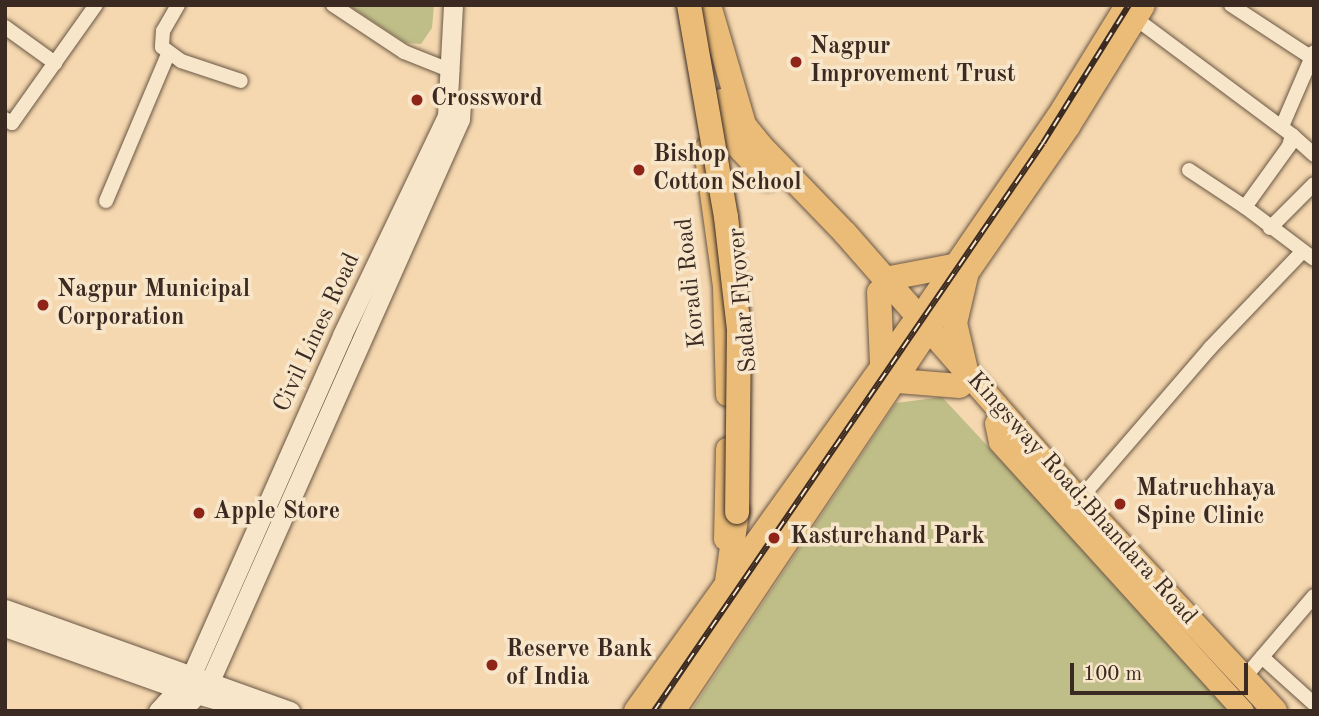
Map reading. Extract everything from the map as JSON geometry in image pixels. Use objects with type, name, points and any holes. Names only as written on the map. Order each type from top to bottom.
[{"type":"highway","name":"Sadar Flyover","points":[[689,5],[726,217],[739,329],[743,512]]},
{"type":"highway","name":"Sadar Flyover","points":[[698,5],[729,158],[751,368],[743,512],[735,570]]},
{"type":"highway","points":[[709,5],[744,125],[755,153]]},
{"type":"highway","points":[[685,31],[713,67],[730,139],[755,153],[882,285],[964,378],[1001,430],[1259,711]]},
{"type":"highway","points":[[882,285],[960,271],[955,323],[964,378]]},
{"type":"highway","points":[[636,711],[735,570],[890,372],[882,285]]},
{"type":"highway","points":[[673,711],[761,582],[920,328]]},
{"type":"highway","points":[[890,372],[964,378]]},
{"type":"highway","name":"Kingsway Road;Bhandara Road","points":[[964,378],[1275,711]]},
{"type":"highway","points":[[735,570],[761,582]]},
{"type":"main road","name":"Koradi Road","points":[[681,5],[701,114],[723,286],[727,378],[724,539],[735,570]]},
{"type":"main road","points":[[920,328],[1139,9]]},
{"type":"main road","points":[[1001,430],[999,442],[1242,711]]},
{"type":"street","points":[[5,119],[12,123],[96,5]]},
{"type":"street","points":[[178,5],[163,31],[162,47],[169,54],[241,81]]},
{"type":"street","points":[[333,5],[404,51],[452,71]]},
{"type":"street","name":"Civil Lines Road","points":[[199,691],[342,335],[447,116],[452,71],[453,5]]},
{"type":"street","points":[[181,711],[199,691],[460,119],[461,5]]},
{"type":"street","points":[[1063,121],[1061,97],[1119,5]]},
{"type":"street","points":[[1231,5],[1313,55],[1288,130],[1289,146],[1245,207]]},
{"type":"street","points":[[1139,9],[1288,130],[1314,155]]},
{"type":"street","points":[[5,27],[55,63]]},
{"type":"street","points":[[106,201],[169,54]]},
{"type":"street","points":[[1079,500],[1210,348],[1309,253],[1189,170]]},
{"type":"street","points":[[1270,228],[1314,184]]},
{"type":"street","points":[[1244,678],[1314,596]]},
{"type":"street","points":[[5,609],[199,691],[290,711]]},
{"type":"street","points":[[5,627],[257,711]]},
{"type":"street","points":[[1262,657],[1314,705]]},
{"type":"street","points":[[158,711],[199,691]]},
{"type":"shaded area","points":[[348,5],[434,5],[432,28],[421,44],[406,43]]},
{"type":"shaded area","name":"Kasturchand Park","points":[[942,397],[1234,711],[691,711],[896,403]]},
{"type":"railway","points":[[654,711],[1043,143],[1129,5]]},
{"type":"place","name":"Nagpur Improvement Trust","points":[[796,62]]},
{"type":"place","name":"Crossword","points":[[417,100]]},
{"type":"place","name":"Bishop Cotton School","points":[[639,170]]},
{"type":"place","name":"Nagpur Municipal Corporation","points":[[43,305]]},
{"type":"place","name":"Matruchhaya Spine Clinic","points":[[1120,504]]},
{"type":"place","name":"Apple Store","points":[[199,513]]},
{"type":"place","name":"Kasturchand Park","points":[[774,538]]},
{"type":"place","name":"Reserve Bank of India","points":[[492,665]]}]
